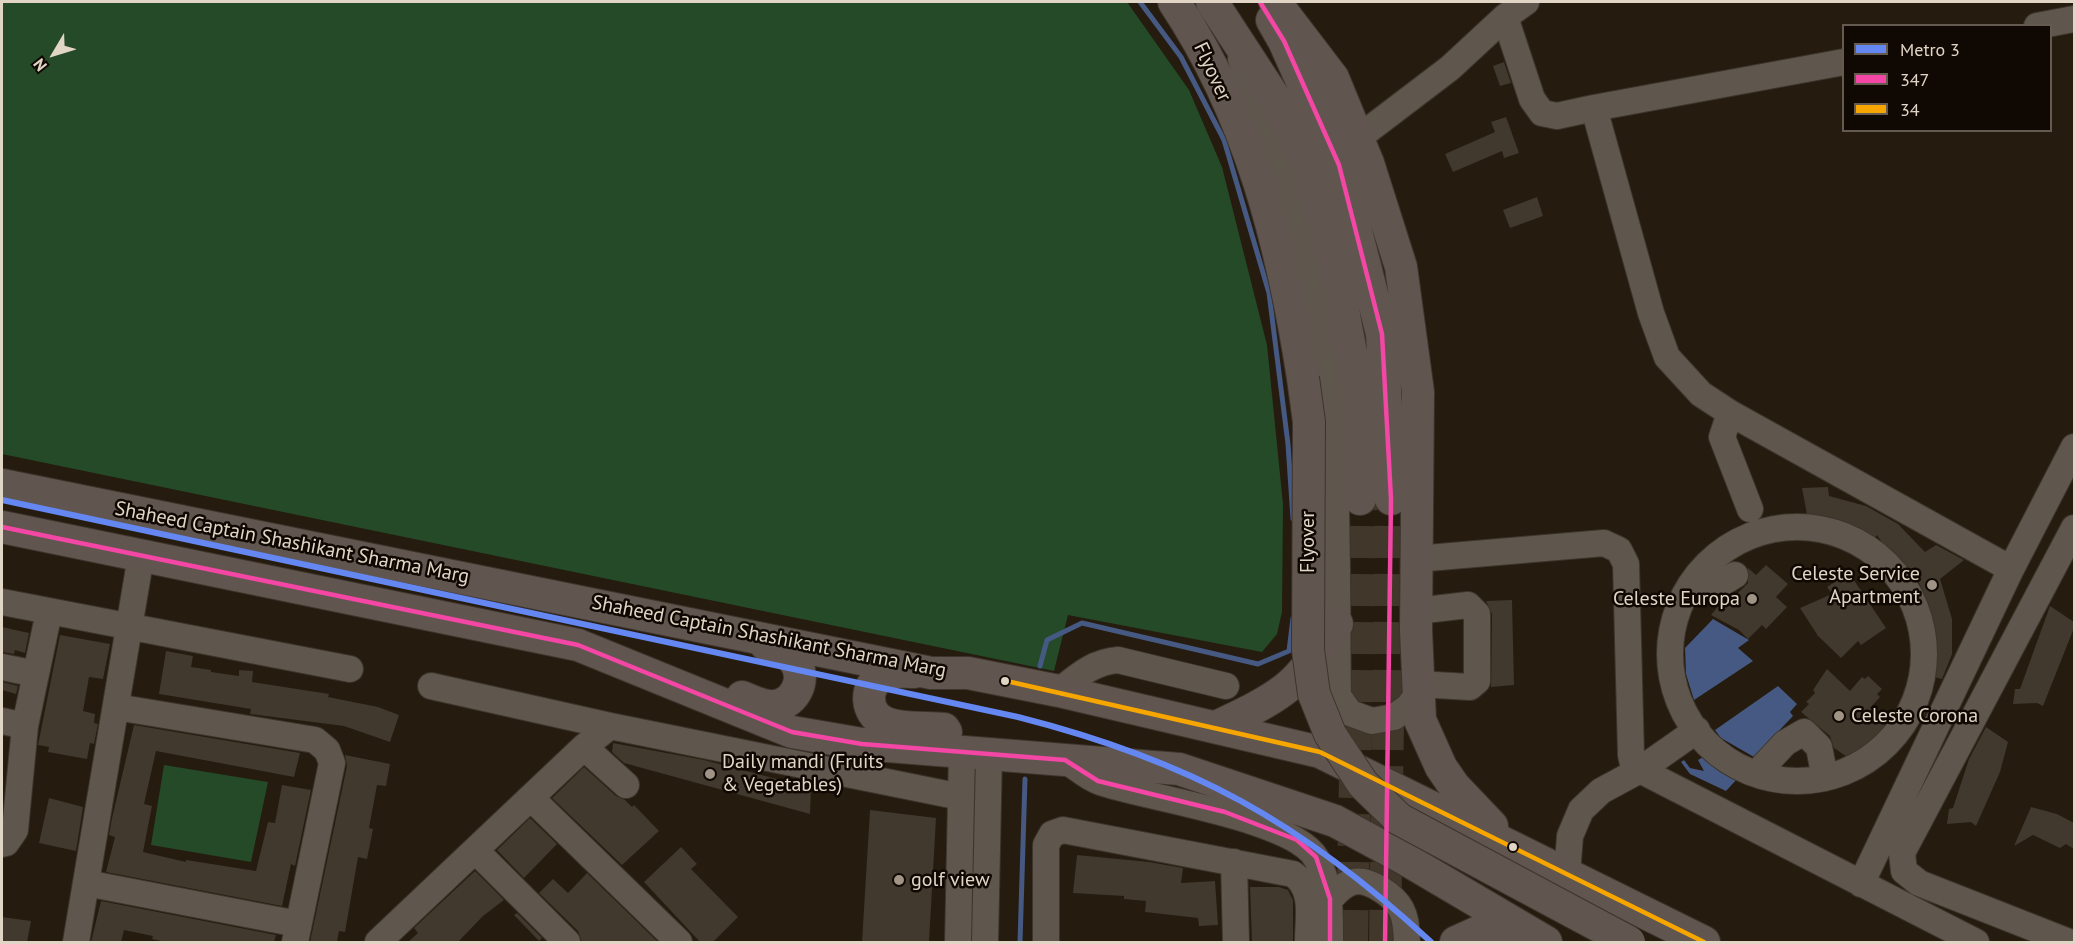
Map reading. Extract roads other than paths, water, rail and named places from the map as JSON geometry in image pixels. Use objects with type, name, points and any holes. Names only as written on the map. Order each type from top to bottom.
[{"type":"main road","name":"Flyover","points":[[1174,2],[1193,31],[1254,161],[1273,224],[1289,290],[1309,422],[1308,650],[1314,694],[1330,734],[1363,784],[1399,819],[1629,942]]},
{"type":"main road","points":[[1212,2],[1274,97],[1309,168],[1329,241],[1353,364],[1360,499]]},
{"type":"main road","points":[[1260,2],[1284,42],[1339,165],[1382,334],[1391,499]]},
{"type":"main road","points":[[1275,2],[1333,78],[1368,163],[1402,276],[1418,392],[1416,611],[1420,720],[1441,767],[1478,814],[1517,848],[1704,942]]},
{"type":"main road","name":"Shaheed Captain Shashikant Sharma Marg","points":[[2,485],[932,673],[968,673],[1059,691],[1294,745],[1338,758],[1517,848]]},
{"type":"main road","name":"Shaheed Captain Shashikant Sharma Marg","points":[[2,527],[578,645],[792,732],[862,744],[1179,769],[1335,821],[1407,860],[1534,937]]},
{"type":"main road","points":[[1216,728],[1251,711],[1285,689],[1306,668],[1337,624]]},
{"type":"main road","points":[[578,645],[696,680],[760,704],[770,706],[787,701],[799,687],[798,668],[794,660],[787,654],[737,633]]},
{"type":"main road","points":[[932,673],[890,672],[882,675],[871,687],[869,695],[872,711],[877,717],[891,724],[944,729],[975,753]]},
{"type":"main road","points":[[1456,942],[1487,928],[1534,937]]},
{"type":"street","points":[[1358,138],[1450,68],[1505,17],[1526,2]]},
{"type":"street","points":[[1505,17],[1532,99],[1542,113],[1557,116],[1842,62]]},
{"type":"street","points":[[2048,24],[2074,19]]},
{"type":"street","points":[[1234,35],[1255,103],[1294,209],[1318,304],[1332,402],[1338,696],[1350,713],[1372,721],[1394,717],[1408,707],[1418,688],[1470,687],[1477,681],[1477,614],[1468,605],[1416,611]]},
{"type":"street","points":[[1594,108],[1651,313],[1667,357],[1701,394],[1730,414],[2011,569]]},
{"type":"street","points":[[1730,414],[1722,437],[1750,508]]},
{"type":"street","points":[[1861,884],[2011,569],[2074,447]]},
{"type":"street","points":[[1784,526],[1835,530],[1868,545],[1892,568],[1928,649],[1921,696],[1884,750],[1838,775],[1804,784],[1767,778],[1735,765],[1704,740],[1677,699],[1669,657],[1677,618],[1691,585],[1707,560],[1747,537],[1784,526]]},
{"type":"street","points":[[2069,942],[2036,936],[1919,883],[1904,871],[1902,853],[2074,528]]},
{"type":"street","points":[[1691,585],[1725,581],[1740,570],[1749,550],[1747,537]]},
{"type":"street","points":[[1416,559],[1604,543],[1619,550],[1626,564],[1635,762]]},
{"type":"street","points":[[76,942],[141,556]]},
{"type":"street","points":[[2,602],[350,669]]},
{"type":"street","points":[[2,844],[6,843],[15,830],[13,724],[36,674],[49,612]]},
{"type":"street","points":[[1059,691],[1086,669],[1101,661],[1118,660],[1226,686]]},
{"type":"street","points":[[2,667],[36,674]]},
{"type":"street","points":[[431,686],[610,726],[961,797]]},
{"type":"street","points":[[86,883],[297,933],[332,763],[327,750],[315,740],[116,707]]},
{"type":"street","points":[[1567,874],[1570,836],[1581,810],[1635,762],[1692,723]]},
{"type":"street","points":[[378,942],[584,747],[610,726]]},
{"type":"street","points":[[1756,774],[1785,743],[1804,732],[1819,747],[1825,778]]},
{"type":"street","points":[[584,747],[626,785]]},
{"type":"street","points":[[958,942],[961,797],[975,753]]},
{"type":"street","points":[[975,753],[985,942]]},
{"type":"street","points":[[1065,760],[1098,781],[1225,812],[1297,840],[1316,857],[1330,899],[1330,942]]},
{"type":"street","points":[[1635,762],[1861,884],[1976,942]]},
{"type":"street","points":[[531,798],[679,942]]},
{"type":"street","points":[[1046,942],[1046,845],[1052,834],[1063,830],[1293,874],[1303,882],[1309,892],[1308,942]]},
{"type":"street","points":[[476,851],[567,942]]},
{"type":"street","points":[[1234,862],[1236,942]]},
{"type":"street","points":[[1330,899],[1343,886],[1355,881],[1372,885],[1393,899],[1401,909],[1406,923],[1407,942]]},
{"type":"water","points":[[1713,619],[1749,640],[1738,648],[1753,661],[1694,700],[1686,674],[1685,648]]},
{"type":"water","points":[[1778,686],[1797,704],[1790,712],[1793,716],[1754,757],[1721,738],[1715,730]]},
{"type":"water","points":[[1705,756],[1726,773],[1738,778],[1726,791],[1690,774],[1681,762],[1684,760],[1690,768],[1704,771],[1698,760]]},
{"type":"waterway","points":[[1140,2],[1181,57],[1224,140],[1269,293],[1288,444],[1293,519]]},
{"type":"waterway","points":[[1040,666],[1047,640],[1082,623],[1258,664],[1289,651],[1293,618]]},
{"type":"waterway","points":[[1020,942],[1025,779]]},
{"type":"tunnel","points":[[1352,942],[1360,499]]},
{"type":"tunnel","points":[[1385,942],[1391,499]]},
{"type":"metro line","name":"3","points":[[2,500],[1018,717],[1080,734],[1190,776],[1288,829],[1336,862],[1383,899],[1431,942]]},
{"type":"place","name":"Celeste Service Apartment","points":[[1932,585]]},
{"type":"place","name":"Celeste Europa","points":[[1752,599]]},
{"type":"place","name":"Celeste Corona","points":[[1839,716]]},
{"type":"place","name":"Daily mandi (Fruits & Vegetables)","points":[[710,774]]},
{"type":"place","name":"golf view","points":[[899,880]]}]
